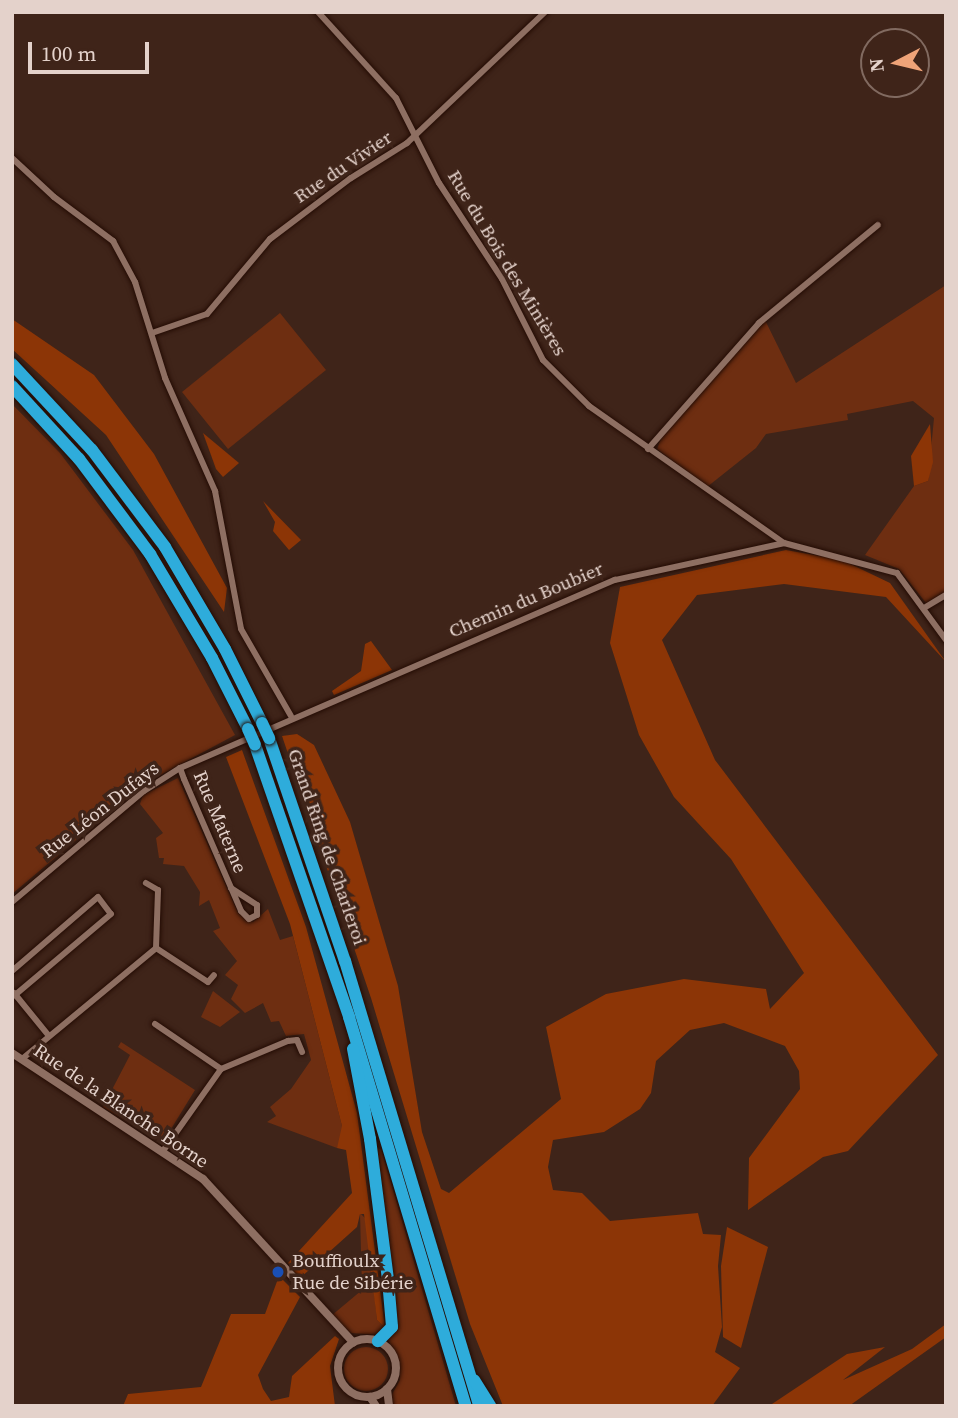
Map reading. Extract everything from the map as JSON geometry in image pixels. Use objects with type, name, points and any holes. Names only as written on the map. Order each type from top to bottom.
[{"type":"highway","name":"Grand Ring de Charleroi","points":[[12,364],[92,450],[165,547],[269,738],[345,961],[479,1406]]},
{"type":"highway","name":"Grand Ring de Charleroi","points":[[12,386],[79,459],[150,554],[212,658],[248,729],[349,1017],[466,1406]]},
{"type":"highway","points":[[349,1017],[388,1280],[392,1326],[378,1341]]},
{"type":"highway","points":[[470,1376],[490,1406]]},
{"type":"street","name":"Rue du Bois des Minières","points":[[318,12],[396,98],[414,136],[502,279],[543,360],[589,406],[784,543]]},
{"type":"street","name":"Rue du Vivier","points":[[152,332],[208,314],[270,239],[414,136],[545,12]]},
{"type":"street","points":[[12,158],[54,197],[113,241],[152,332],[165,378],[215,491],[241,629],[290,716]]},
{"type":"street","points":[[648,449],[759,323],[877,225]]},
{"type":"street","points":[[784,543],[897,573],[946,640]]},
{"type":"street","name":"Chemin du Boubier","points":[[290,716],[615,580],[784,543]]},
{"type":"street","points":[[924,608],[946,596]]},
{"type":"street","name":"Rue Léon Dufays","points":[[12,902],[144,791],[180,768],[290,716]]},
{"type":"street","name":"Rue Materne","points":[[180,768],[231,888],[241,911],[249,919],[257,915],[257,905],[231,888]]},
{"type":"street","points":[[22,1059],[156,948],[158,890],[146,883]]},
{"type":"street","points":[[12,971],[98,897],[111,914],[13,993],[49,1036]]},
{"type":"street","points":[[156,948],[208,982],[214,975]]},
{"type":"street","points":[[155,1024],[221,1069]]},
{"type":"street","points":[[163,1152],[221,1069],[288,1041],[297,1040],[302,1052]]},
{"type":"street","name":"Rue de la Blanche Borne","points":[[12,1053],[203,1179],[353,1342]]},
{"type":"street","points":[[378,1341],[389,1349],[396,1362],[395,1377],[387,1389],[370,1397],[352,1393],[339,1377],[340,1357],[353,1342],[378,1341]]},
{"type":"street","points":[[387,1389],[389,1406]]},
{"type":"street","points":[[370,1397],[376,1406]]},
{"type":"shaded area","points":[[946,285],[946,593],[926,603],[899,569],[865,555],[914,486],[928,481],[934,418],[913,401],[847,414],[848,420],[766,434],[756,448],[707,487],[657,449],[662,436],[765,320],[796,383]]},
{"type":"shaded area","points":[[280,313],[326,370],[228,449],[182,392]]},
{"type":"shaded area","points":[[12,319],[94,375],[154,454],[227,588],[224,612],[106,435],[12,349]]},
{"type":"shaded area","points":[[12,404],[60,453],[133,550],[235,735],[140,786],[12,894]]},
{"type":"shaded area","points":[[930,424],[933,462],[928,481],[914,486],[911,456]]},
{"type":"shaded area","points":[[203,433],[239,463],[223,477],[216,469]]},
{"type":"shaded area","points":[[263,501],[301,540],[289,550],[273,531],[275,522]]},
{"type":"shaded area","points":[[786,550],[842,560],[890,583],[946,662],[886,597],[784,584],[697,595],[662,640],[715,760],[938,1055],[848,1151],[823,1157],[748,1210],[749,1158],[800,1089],[799,1071],[785,1046],[724,1023],[690,1030],[656,1061],[651,1093],[640,1109],[604,1132],[553,1140],[548,1167],[553,1190],[582,1193],[610,1221],[698,1213],[703,1234],[721,1235],[718,1266],[722,1327],[715,1352],[740,1368],[712,1406],[503,1406],[470,1324],[371,998],[282,736],[297,734],[314,745],[350,822],[398,986],[422,1132],[441,1189],[449,1193],[561,1099],[546,1027],[606,994],[684,979],[766,989],[770,1009],[804,973],[731,859],[674,797],[639,735],[610,643],[620,587]]},
{"type":"shaded area","points":[[371,641],[392,670],[334,695],[332,691],[361,671],[365,644]]},
{"type":"shaded area","points":[[242,750],[306,927],[357,1113],[385,1328],[377,1320],[364,1214],[360,1214],[357,1227],[299,1279],[288,1263],[352,1193],[346,1150],[337,1148],[342,1126],[290,924],[226,757]]},
{"type":"shaded area","points":[[178,778],[238,913],[253,922],[268,909],[280,940],[293,936],[342,1126],[343,1137],[337,1148],[267,1122],[276,1116],[270,1107],[291,1089],[311,1060],[304,1034],[286,1036],[279,1021],[271,1022],[263,1003],[245,1013],[231,999],[238,985],[225,975],[237,961],[213,931],[220,928],[209,900],[199,906],[200,892],[184,866],[163,864],[164,858],[159,858],[156,838],[163,833],[140,804],[143,795]]},
{"type":"shaded area","points":[[213,991],[240,1012],[220,1027],[201,1017]]},
{"type":"shaded area","points":[[121,1042],[195,1090],[163,1142],[103,1107],[130,1055],[118,1047]]},
{"type":"shaded area","points":[[375,1148],[381,1149],[456,1406],[392,1406],[390,1398],[400,1380],[400,1366],[387,1338]]},
{"type":"shaded area","points":[[360,1213],[367,1220],[377,1320],[385,1328],[380,1335],[351,1333],[331,1316],[362,1290]]},
{"type":"shaded area","points":[[727,1227],[768,1247],[741,1348],[723,1337],[721,1266]]},
{"type":"shaded area","points":[[279,1276],[300,1297],[258,1375],[263,1389],[271,1401],[289,1397],[292,1376],[335,1336],[339,1339],[330,1366],[335,1406],[123,1406],[128,1394],[201,1387],[231,1314],[265,1314]]},
{"type":"shaded area","points":[[946,1324],[946,1337],[849,1406],[769,1406],[847,1354],[885,1347],[843,1380],[912,1349]]},
{"type":"shaded area","points":[[366,1347],[375,1348],[382,1353],[387,1360],[387,1378],[382,1385],[375,1390],[366,1391],[357,1390],[350,1385],[345,1378],[344,1369],[345,1360],[350,1353],[357,1348]]},
{"type":"place","name":"Bouffioulx Rue de Sibérie","points":[[278,1272]]}]
